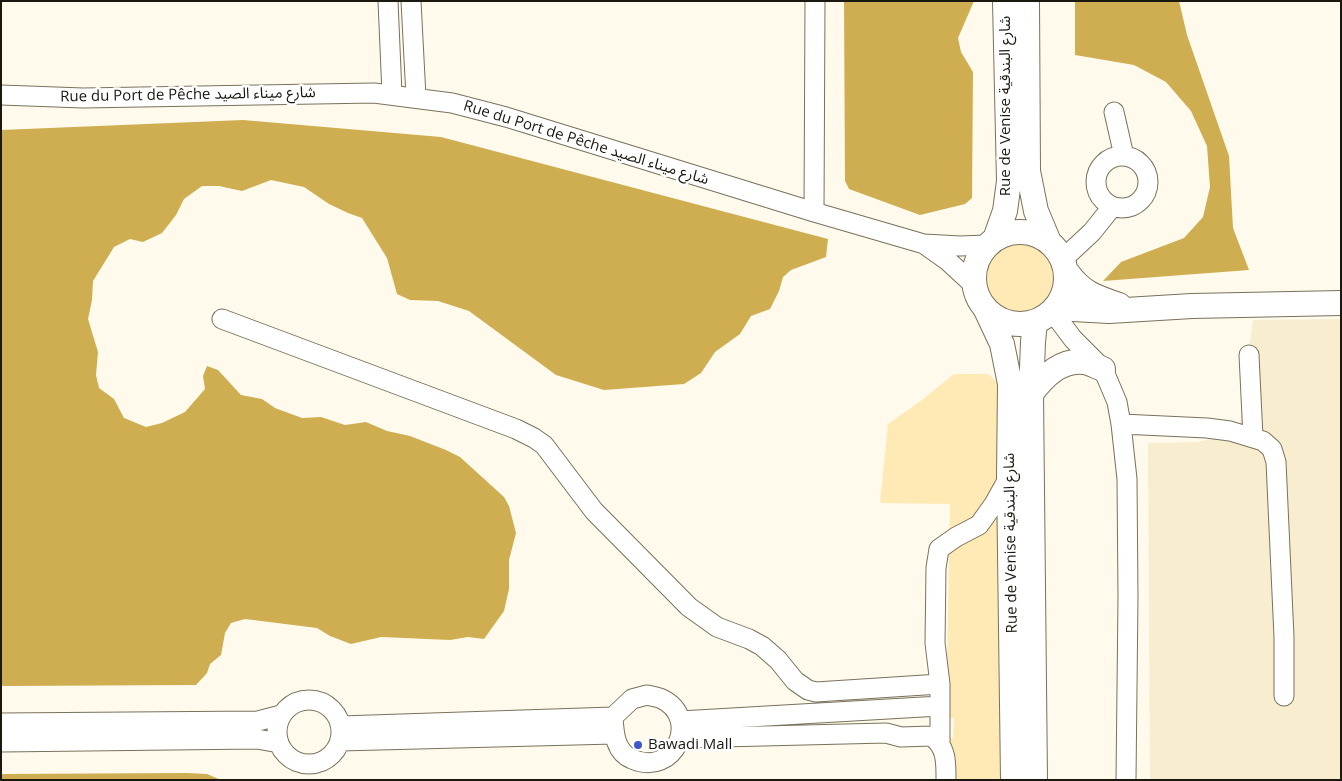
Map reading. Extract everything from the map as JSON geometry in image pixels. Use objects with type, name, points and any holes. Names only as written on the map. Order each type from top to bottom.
[{"type":"main road","name":"Rue de Venise شارع البندقية","points":[[991,242],[1005,211],[1009,181],[1005,1]]},
{"type":"main road","name":"Rue de Venise شارع البندقية","points":[[1027,1],[1028,170],[1036,211],[1059,258]]},
{"type":"main road","points":[[1135,310],[1093,296],[1075,284],[1059,258],[1042,237],[1031,233],[1009,233],[991,242],[978,257],[974,271],[974,285],[978,299],[986,310],[998,319],[1012,323],[1046,315],[1084,311],[1135,310],[1192,306],[1341,303]]},
{"type":"main road","points":[[1046,315],[1060,301],[1064,291],[1059,258]]},
{"type":"main road","name":"Rue de Venise شارع البندقية","points":[[986,310],[1002,344],[1010,384],[1009,477],[1013,780]]},
{"type":"main road","name":"Rue de Venise شارع البندقية","points":[[1035,780],[1032,342],[1046,315]]},
{"type":"main road","points":[[1031,394],[1045,377],[1062,365],[1084,362],[1103,369]]},
{"type":"street","points":[[388,1],[392,94]]},
{"type":"street","points":[[411,1],[416,97]]},
{"type":"street","points":[[814,1],[814,212]]},
{"type":"street","name":"Rue du Port de Pêche شارع ميناء الصيد","points":[[1,96],[188,98],[374,93],[416,97],[452,103],[506,116],[814,212],[924,244],[960,246],[991,242]]},
{"type":"street","points":[[1114,112],[1124,156]]},
{"type":"street","points":[[1116,156],[1124,156],[1133,158],[1146,170],[1148,188],[1138,203],[1130,207],[1121,208],[1105,202],[1096,189],[1096,180],[1098,172],[1108,160],[1116,156]]},
{"type":"street","points":[[1059,258],[1092,232],[1112,206]]},
{"type":"street","name":"Rue du Port de Pêche شارع ميناء الصيد","points":[[924,244],[948,261],[974,285]]},
{"type":"street","points":[[1046,315],[1103,369],[1117,402],[1121,424],[1127,479],[1126,780]]},
{"type":"street","points":[[222,319],[534,438],[552,454],[594,511],[689,607],[717,627],[762,646],[778,660],[795,681],[808,690],[816,692],[940,684]]},
{"type":"street","points":[[1249,355],[1253,437]]},
{"type":"street","points":[[1121,424],[1207,428],[1230,431],[1263,441],[1272,449],[1276,462],[1284,628],[1284,696]]},
{"type":"street","points":[[946,780],[946,758],[940,744],[940,684],[935,643],[936,568],[939,549],[956,537],[979,525],[994,504],[1009,477]]},
{"type":"street","points":[[647,696],[661,698],[673,707],[680,729],[675,749],[648,771],[628,758],[619,749],[614,725],[632,699],[647,696]]},
{"type":"street","points":[[315,700],[330,707],[337,715],[341,733],[336,750],[324,760],[310,764],[298,771],[292,760],[285,754],[279,743],[276,731],[281,715],[289,706],[298,701],[315,700]]},
{"type":"street","points":[[680,729],[940,706]]},
{"type":"street","points":[[1,723],[258,721],[281,715]]},
{"type":"street","points":[[341,733],[614,725]]},
{"type":"street","points":[[680,729],[886,733],[901,737],[931,736],[940,744]]},
{"type":"street","points":[[884,749],[901,737]]},
{"type":"street","points":[[1,742],[257,739],[279,743]]},
{"type":"shaded area","points":[[844,1],[974,1],[958,38],[961,52],[973,72],[972,198],[965,204],[920,215],[849,189],[845,181]]},
{"type":"shaded area","points":[[1075,1],[1179,1],[1187,35],[1229,156],[1233,228],[1249,270],[1103,281],[1121,262],[1184,238],[1203,217],[1210,187],[1207,146],[1191,111],[1166,82],[1134,65],[1075,55]]},
{"type":"shaded area","points":[[243,120],[441,137],[828,239],[826,257],[791,270],[783,277],[779,291],[770,309],[751,316],[740,334],[715,352],[701,373],[684,384],[604,390],[556,375],[469,311],[438,301],[410,300],[397,294],[387,258],[362,218],[329,204],[304,187],[271,180],[242,191],[219,186],[202,186],[184,199],[176,215],[162,233],[143,242],[130,239],[114,247],[93,281],[88,319],[98,352],[96,375],[99,388],[114,399],[124,418],[146,427],[162,423],[185,412],[205,389],[203,376],[207,366],[218,370],[241,395],[262,399],[275,408],[302,418],[321,417],[345,425],[366,422],[387,431],[410,436],[460,457],[504,497],[509,506],[516,533],[509,560],[509,589],[504,611],[484,639],[468,637],[450,640],[381,637],[351,644],[330,636],[317,628],[245,619],[231,623],[225,633],[221,655],[210,664],[207,673],[196,685],[1,686],[1,130]]},
{"type":"shaded area","points":[[1020,242],[1034,245],[1046,252],[1053,264],[1056,278],[1053,292],[1046,304],[1034,311],[1020,314],[1006,311],[994,304],[987,292],[984,278],[987,264],[994,252],[1006,245]]},
{"type":"shaded area","points":[[1341,319],[1341,780],[1150,780],[1148,443],[1198,442],[1239,431],[1253,320]]},
{"type":"shaded area","points":[[954,374],[988,374],[1003,387],[1009,780],[937,780],[947,738],[953,738],[954,718],[946,718],[950,504],[880,503],[888,424]]},
{"type":"shaded area","points":[[1,774],[207,774],[221,780],[1,780]]},
{"type":"place","name":"Bawadi Mall","points":[[638,745]]}]
